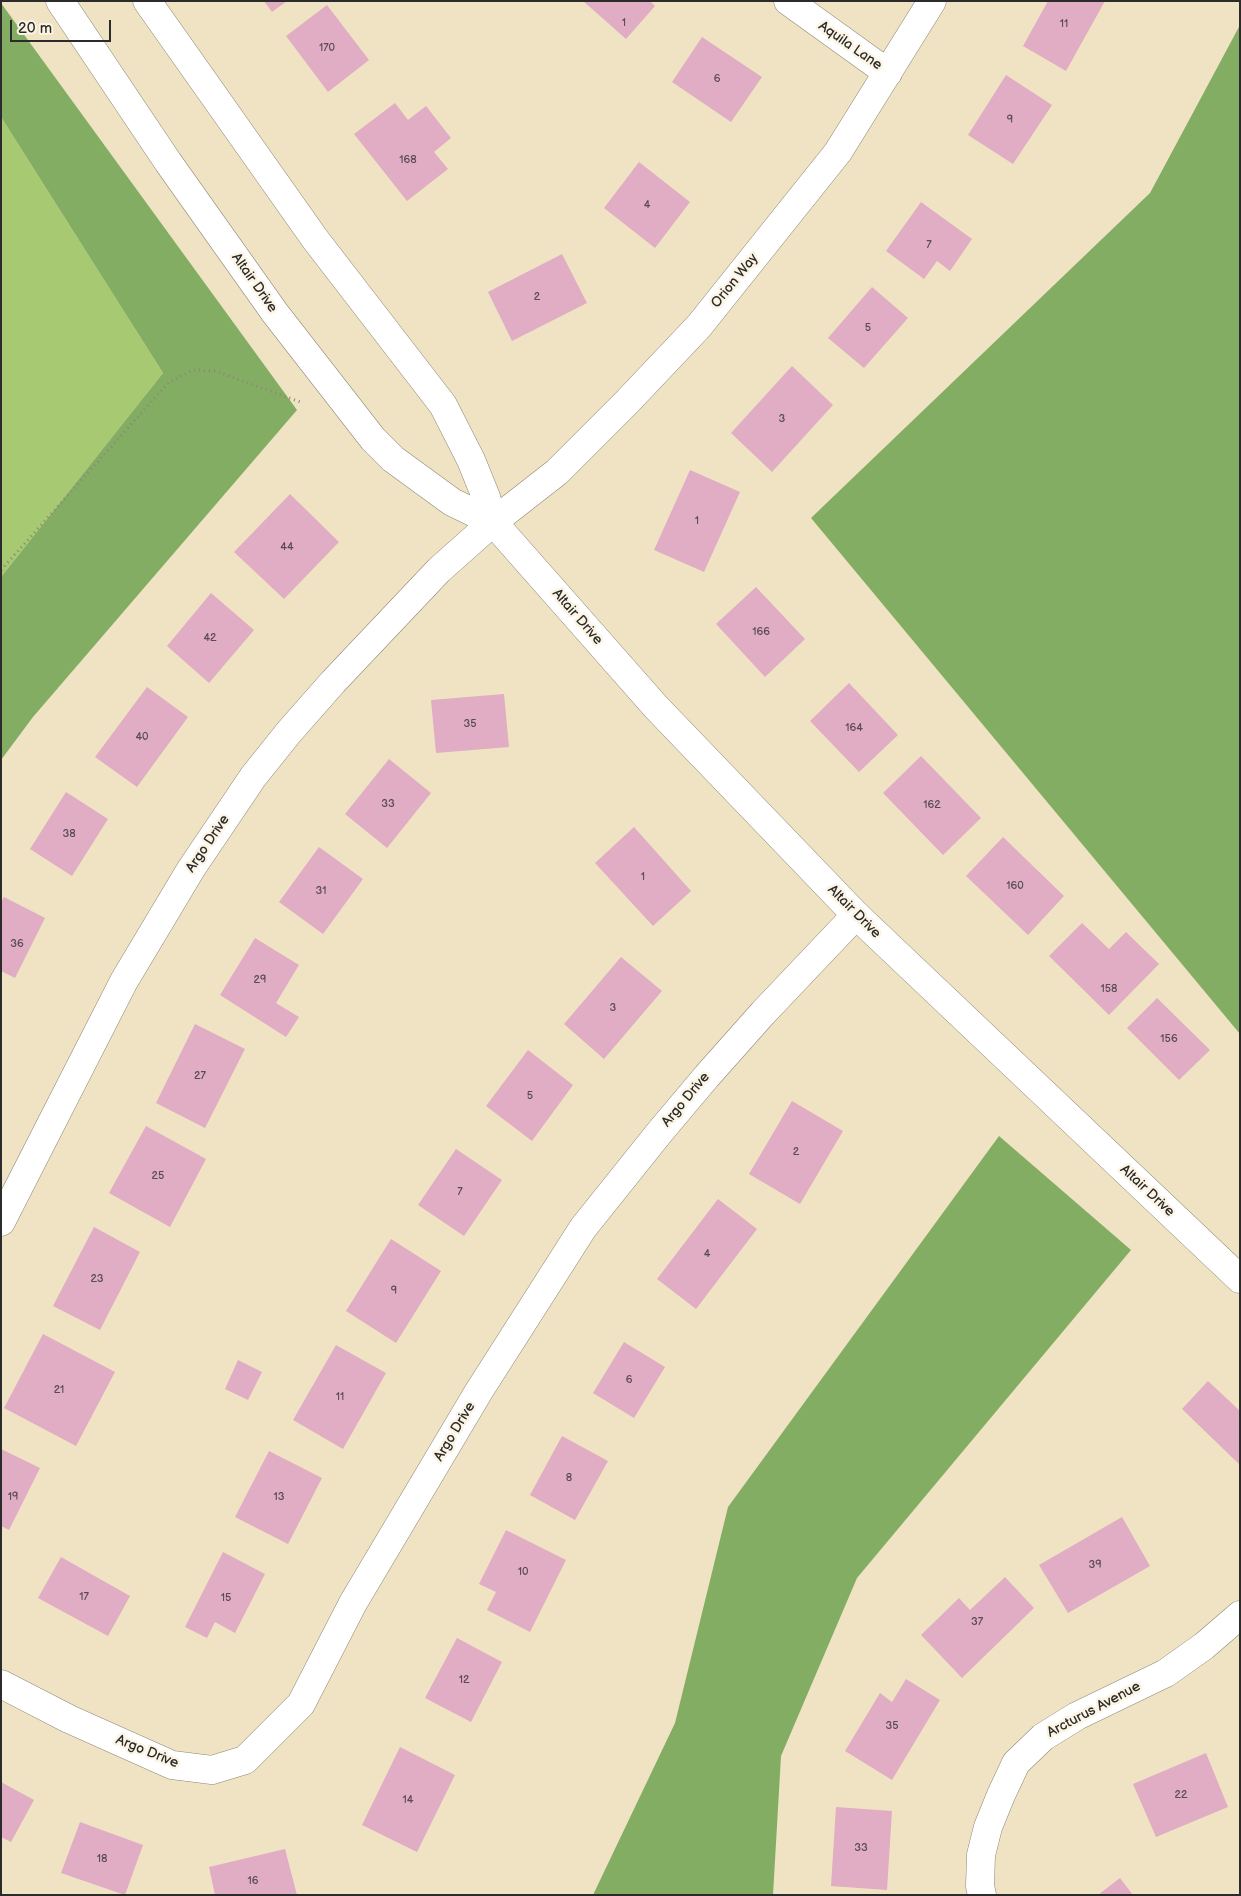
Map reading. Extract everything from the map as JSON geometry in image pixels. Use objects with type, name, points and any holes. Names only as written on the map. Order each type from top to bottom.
[{"type":"street","name":"Altair Drive","points":[[60,1],[163,154],[274,313],[373,439],[393,459],[452,502],[492,522],[656,707],[856,915],[1240,1279]]},
{"type":"street","name":"Altair Drive","points":[[147,1],[315,239],[443,405],[471,460],[486,497],[492,522]]},
{"type":"street","name":"Aquila Lane","points":[[788,1],[888,73]]},
{"type":"street","name":"Orion Way","points":[[492,522],[557,472],[699,326],[838,152],[932,1]]},
{"type":"street","name":"Argo Drive","points":[[1,1222],[124,981],[191,869],[253,777],[333,682],[439,570],[492,522]]},
{"type":"street","name":"Argo Drive","points":[[1,1684],[69,1718],[172,1765],[212,1770],[245,1760],[301,1704],[349,1612],[469,1408],[583,1228],[707,1076],[762,1013],[856,915]]},
{"type":"street","name":"Arcturus Avenue","points":[[982,1895],[980,1886],[981,1855],[988,1827],[1000,1794],[1016,1763],[1043,1736],[1077,1716],[1166,1673],[1204,1646],[1240,1615]]},
{"type":"path","points":[[1,570],[169,382],[193,370],[215,371],[301,401],[306,406]]},
{"type":"green space","points":[[1,3],[297,410],[33,717],[1,760],[1,577],[163,373],[1,117]]},
{"type":"green space","points":[[1240,25],[1240,1034],[811,518],[1150,193]]},
{"type":"green space","points":[[1,117],[163,373],[1,577]]},
{"type":"green space","points":[[999,1136],[1131,1250],[857,1578],[781,1756],[773,1895],[593,1895],[675,1723],[728,1507]]},
{"type":"building","points":[[264,1],[287,1],[272,12]]},
{"type":"building","points":[[583,1],[650,1],[655,6],[626,39]]},
{"type":"building","points":[[1048,1],[1105,1],[1066,71],[1023,46]]},
{"type":"building","points":[[327,5],[369,60],[328,92],[286,36]]},
{"type":"building","points":[[702,37],[762,77],[731,122],[672,82]]},
{"type":"building","points":[[1006,75],[1052,105],[1013,164],[968,135]]},
{"type":"building","points":[[395,103],[408,120],[426,106],[451,138],[434,152],[448,169],[407,201],[354,134]]},
{"type":"building","points":[[639,162],[690,202],[655,248],[604,208]]},
{"type":"building","points":[[921,202],[972,239],[950,271],[937,261],[924,279],[886,251]]},
{"type":"building","points":[[562,254],[587,303],[512,341],[488,292]]},
{"type":"building","points":[[872,287],[908,318],[864,368],[828,338]]},
{"type":"building","points":[[792,366],[833,405],[772,472],[731,433]]},
{"type":"building","points":[[690,470],[740,492],[704,572],[654,550]]},
{"type":"building","points":[[290,494],[339,542],[284,599],[234,552]]},
{"type":"building","points":[[756,587],[805,639],[765,677],[716,624]]},
{"type":"building","points":[[211,593],[254,630],[209,683],[167,646]]},
{"type":"building","points":[[849,683],[898,735],[859,772],[810,721]]},
{"type":"building","points":[[147,687],[188,717],[137,787],[95,757]]},
{"type":"building","points":[[504,694],[509,747],[436,753],[431,700]]},
{"type":"building","points":[[921,756],[981,818],[943,855],[883,793]]},
{"type":"building","points":[[389,759],[431,793],[387,848],[345,814]]},
{"type":"building","points":[[66,792],[108,819],[72,876],[30,849]]},
{"type":"building","points":[[634,827],[691,891],[653,926],[595,863]]},
{"type":"building","points":[[1003,837],[1064,896],[1028,935],[966,876]]},
{"type":"building","points":[[319,847],[363,879],[323,934],[279,902]]},
{"type":"building","points":[[4,897],[45,918],[15,978],[1,971],[1,902]]},
{"type":"building","points":[[1082,923],[1109,949],[1126,932],[1159,964],[1109,1015],[1049,956]]},
{"type":"building","points":[[255,938],[299,965],[276,1003],[299,1017],[286,1037],[220,995]]},
{"type":"building","points":[[621,957],[662,991],[604,1059],[564,1024]]},
{"type":"building","points":[[1157,998],[1210,1050],[1179,1080],[1127,1028]]},
{"type":"building","points":[[195,1024],[245,1049],[205,1128],[156,1103]]},
{"type":"building","points":[[528,1050],[573,1085],[532,1141],[486,1106]]},
{"type":"building","points":[[792,1101],[843,1131],[800,1204],[749,1174]]},
{"type":"building","points":[[146,1126],[206,1159],[170,1227],[109,1193]]},
{"type":"building","points":[[456,1149],[502,1180],[464,1236],[418,1205]]},
{"type":"building","points":[[718,1199],[757,1229],[696,1309],[657,1279]]},
{"type":"building","points":[[94,1227],[140,1252],[100,1330],[53,1306]]},
{"type":"building","points":[[391,1239],[441,1271],[396,1343],[346,1311]]},
{"type":"building","points":[[43,1334],[115,1372],[76,1446],[4,1408]]},
{"type":"building","points":[[624,1342],[665,1367],[634,1418],[593,1393]]},
{"type":"building","points":[[336,1345],[386,1373],[343,1449],[293,1420]]},
{"type":"building","points":[[238,1360],[262,1372],[248,1400],[225,1389]]},
{"type":"building","points":[[1208,1381],[1240,1411],[1240,1465],[1182,1409]]},
{"type":"building","points":[[562,1436],[608,1461],[575,1520],[530,1495]]},
{"type":"building","points":[[1,1449],[40,1468],[9,1530],[1,1526]]},
{"type":"building","points":[[269,1451],[322,1478],[288,1544],[235,1517]]},
{"type":"building","points":[[1122,1517],[1150,1566],[1068,1613],[1039,1565]]},
{"type":"building","points":[[506,1530],[566,1560],[530,1632],[487,1610],[496,1592],[479,1584]]},
{"type":"building","points":[[223,1552],[265,1574],[235,1633],[215,1622],[207,1638],[185,1627]]},
{"type":"building","points":[[61,1557],[130,1596],[108,1636],[38,1598]]},
{"type":"building","points":[[1005,1577],[1034,1608],[962,1678],[921,1635],[959,1598],[970,1610]]},
{"type":"building","points":[[457,1638],[502,1662],[471,1722],[425,1698]]},
{"type":"building","points":[[906,1679],[940,1700],[892,1780],[845,1751],[880,1693],[892,1702]]},
{"type":"building","points":[[400,1747],[455,1775],[417,1852],[362,1825]]},
{"type":"building","points":[[1206,1753],[1228,1807],[1156,1837],[1133,1784]]},
{"type":"building","points":[[1,1782],[34,1800],[11,1842],[1,1837]]},
{"type":"building","points":[[836,1807],[892,1811],[887,1890],[831,1886]]},
{"type":"building","points":[[80,1822],[143,1845],[125,1895],[61,1873]]},
{"type":"building","points":[[285,1849],[297,1895],[215,1895],[209,1867]]},
{"type":"building","points":[[1120,1878],[1133,1895],[1098,1895]]}]
